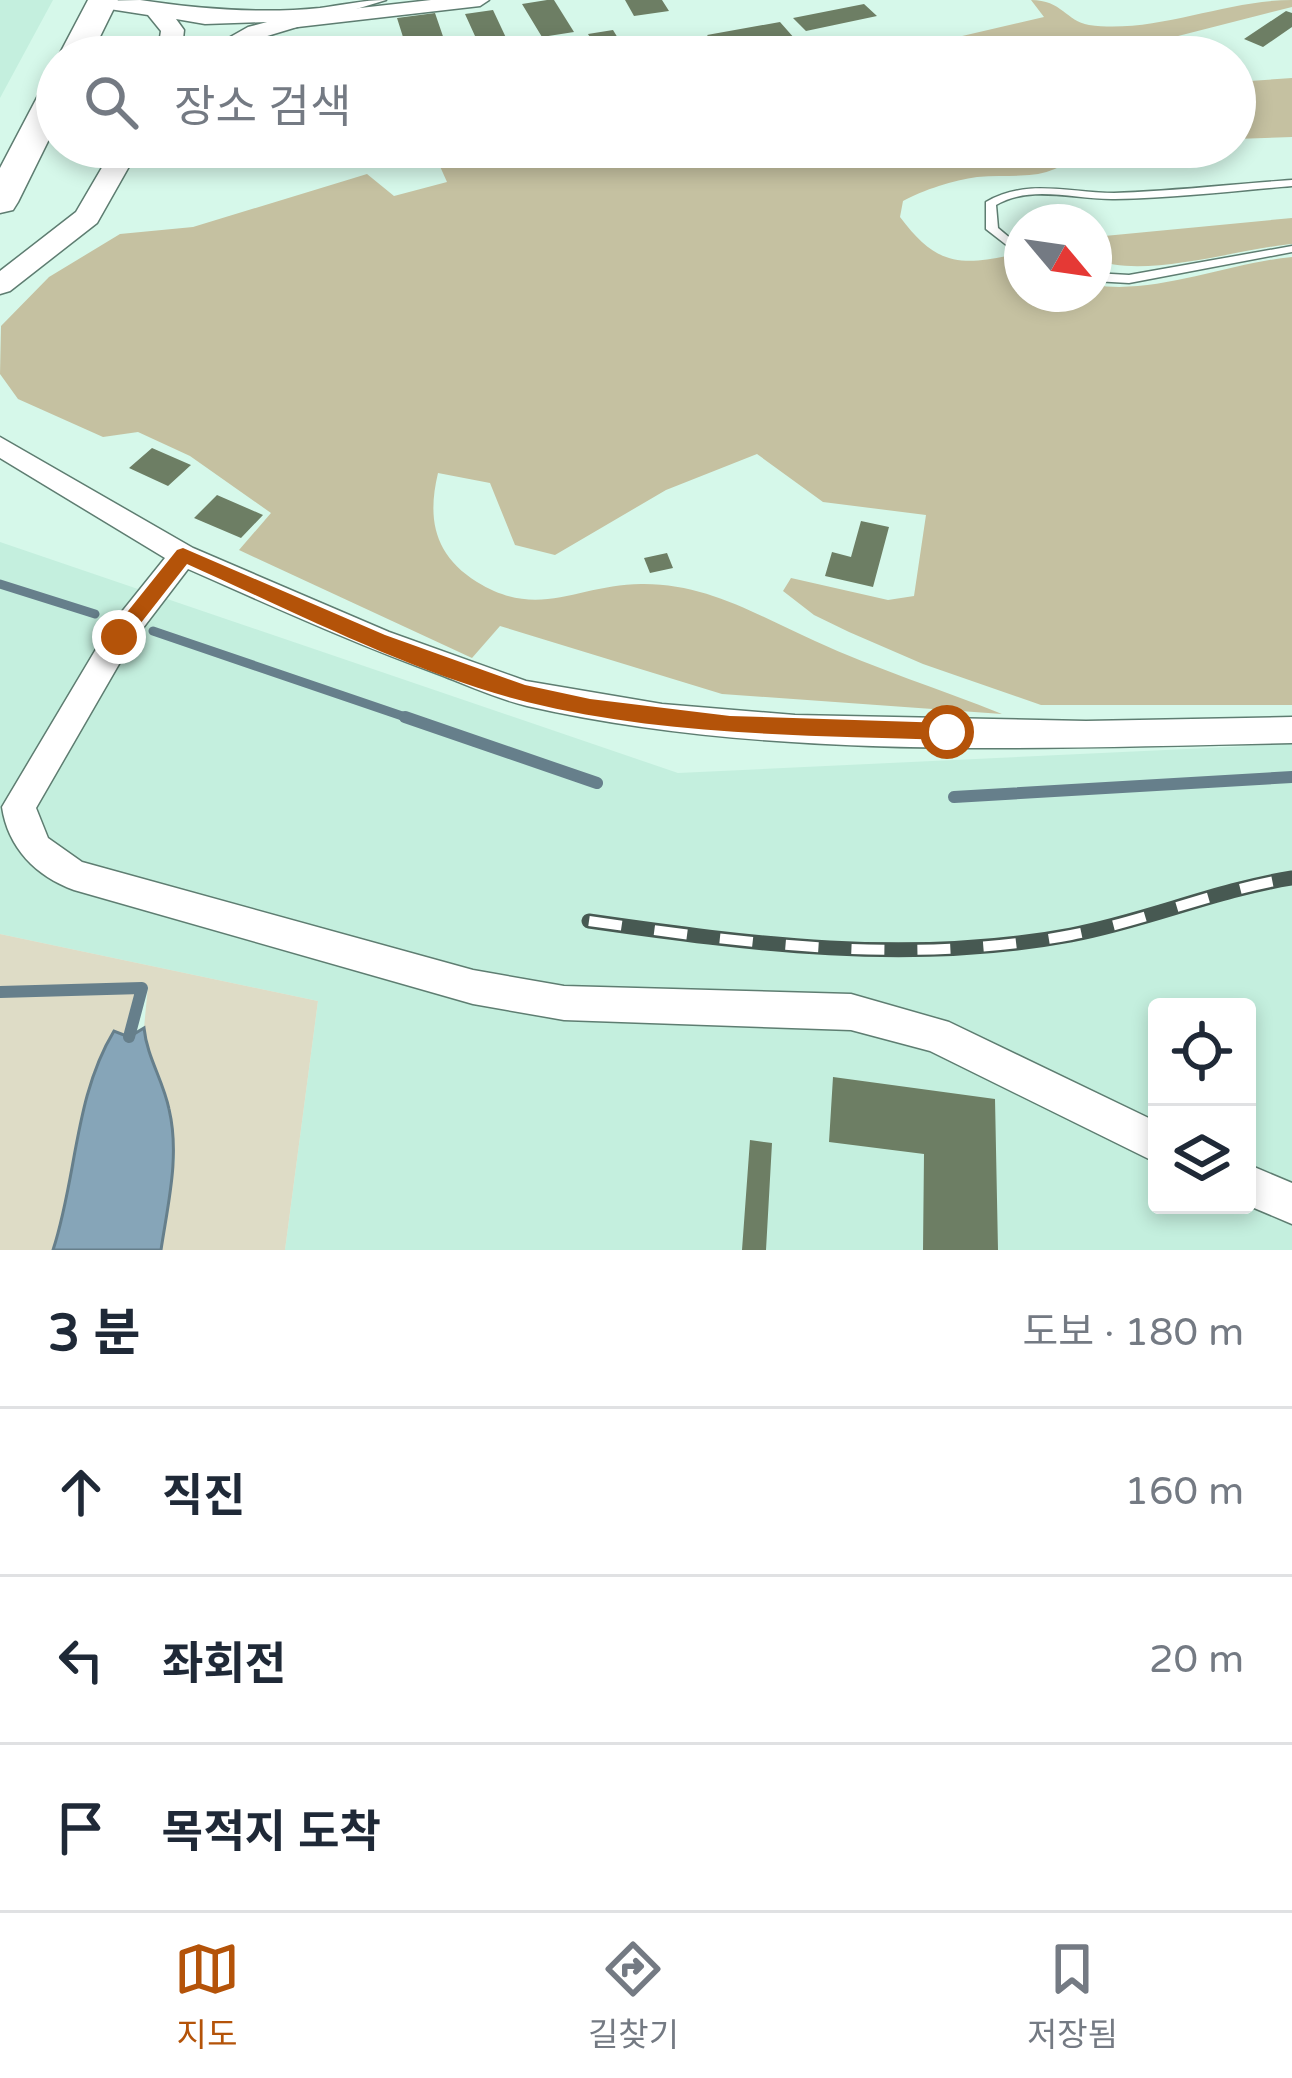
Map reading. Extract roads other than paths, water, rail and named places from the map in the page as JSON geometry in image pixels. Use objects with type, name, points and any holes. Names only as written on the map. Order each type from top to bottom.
[{"type":"highway","points":[[85,36],[103,0]]},
{"type":"highway","points":[[2,197],[36,131]]},
{"type":"street","points":[[103,0],[205,16],[315,14]]},
{"type":"street","points":[[248,36],[375,0]]},
{"type":"street","points":[[285,22],[480,0]]},
{"type":"street","points":[[156,10],[173,30],[172,36]]},
{"type":"street","points":[[87,217],[82,196],[100,168]]},
{"type":"street","points":[[0,285],[87,217],[115,168]]},
{"type":"street","points":[[0,446],[183,555],[378,640],[524,693],[590,707],[795,728],[1086,734],[1292,730]]},
{"type":"street","points":[[183,555],[119,637],[20,807],[20,827],[49,861],[74,875],[473,987],[564,1003],[851,1012],[935,1035],[1148,1139]]},
{"type":"street","points":[[1256,1188],[1292,1204]]},
{"type":"lane","points":[[1004,239],[992,229],[990,204],[999,197],[1052,192],[1105,196],[1292,182]]},
{"type":"lane","points":[[1112,278],[1129,279],[1292,249]]},
{"type":"water","points":[[144,1028],[172,1127],[172,1180],[161,1250],[53,1250],[83,1110],[101,1056],[114,1031],[129,1037]]},
{"type":"waterway","points":[[0,584],[95,614]]},
{"type":"waterway","points":[[153,631],[414,720]]},
{"type":"waterway","points":[[405,717],[597,783]]},
{"type":"waterway","points":[[954,797],[1292,777]]},
{"type":"waterway","points":[[0,992],[142,988],[129,1037]]},
{"type":"railway","points":[[589,921],[830,948],[950,949],[1071,935],[1292,878]]}]
